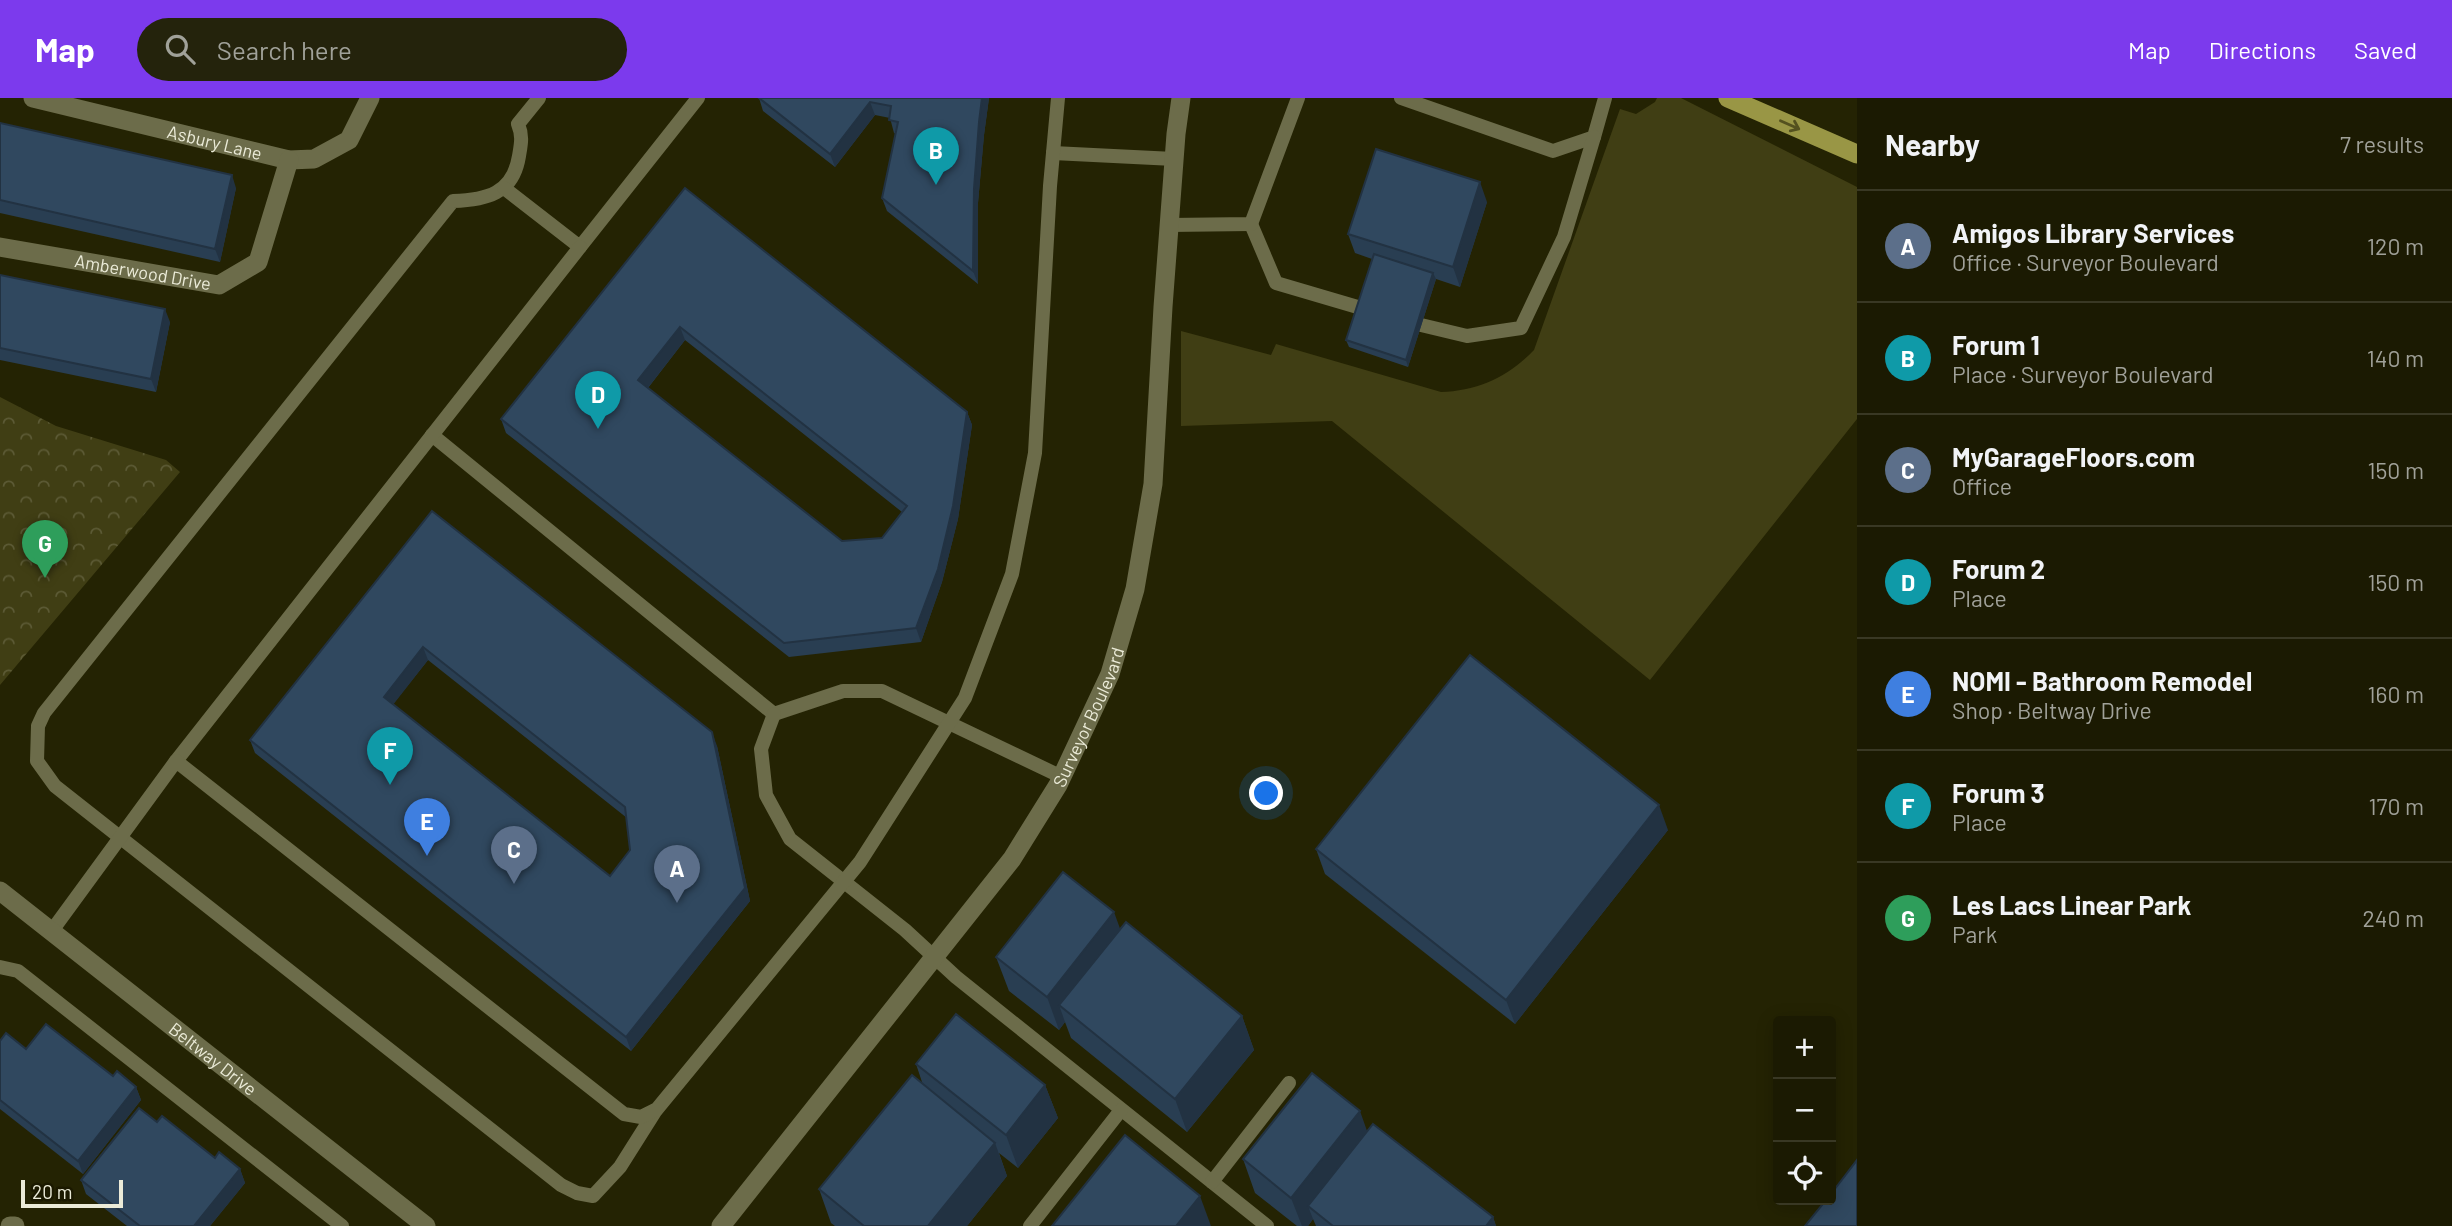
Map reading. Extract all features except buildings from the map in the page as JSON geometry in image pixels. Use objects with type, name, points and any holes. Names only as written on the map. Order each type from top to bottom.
[{"type":"main road","points":[[1728,98],[1857,155]]},
{"type":"street","name":"Asbury Lane","points":[[33,98],[289,160],[314,159],[349,140],[370,98]]},
{"type":"street","name":"Surveyor Boulevard","points":[[721,1226],[1012,859],[1062,777],[1110,674],[1135,589],[1153,484],[1169,225],[1181,98]]},
{"type":"street","name":"Amberwood Drive","points":[[0,247],[219,285],[258,262],[289,160]]},
{"type":"street","name":"Beltway Drive","points":[[0,891],[426,1226]]},
{"type":"lane","points":[[538,98],[519,124],[523,135],[517,170],[504,188],[475,201],[453,201],[44,713],[38,726],[37,761],[55,786],[561,1185],[577,1193],[593,1196],[620,1167],[657,1109],[860,862],[965,698],[1012,574],[1035,453],[1058,98]]},
{"type":"lane","points":[[51,932],[176,761],[698,98]]},
{"type":"lane","points":[[1298,98],[1251,225],[1276,283],[1362,308]]},
{"type":"lane","points":[[1401,98],[1553,151],[1594,137]]},
{"type":"lane","points":[[1421,325],[1467,336],[1521,327],[1564,237],[1605,98]]},
{"type":"lane","points":[[1053,153],[1174,159]]},
{"type":"lane","points":[[504,188],[580,247]]},
{"type":"lane","points":[[1169,225],[1251,225]]},
{"type":"lane","points":[[432,435],[774,714]]},
{"type":"lane","points":[[774,714],[843,691],[882,691],[1062,777]]},
{"type":"lane","points":[[774,714],[761,749],[766,795],[790,839],[905,930],[934,959],[1121,1111],[1267,1226]]},
{"type":"lane","points":[[176,761],[624,1114],[641,1117],[657,1109]]},
{"type":"lane","points":[[0,967],[18,971],[342,1226]]},
{"type":"lane","points":[[1212,1182],[1289,1083]]},
{"type":"lane","points":[[1030,1226],[1121,1111]]},
{"type":"green space","points":[[1657,98],[1681,98],[1857,187],[1857,419],[1650,680],[1332,421],[1181,426],[1181,331],[1271,355],[1276,344],[1441,392],[1467,389],[1492,381],[1514,368],[1534,350],[1620,109],[1636,114]]},
{"type":"green space","points":[[0,397],[56,426],[166,460],[180,472],[0,685]]},
{"type":"place","name":"Forum 1","points":[[936,185]]},
{"type":"place","name":"Forum 2","points":[[598,429]]},
{"type":"place","name":"Les Lacs Linear Park","points":[[45,578]]},
{"type":"place","name":"Forum 3","points":[[390,785]]},
{"type":"place","name":"NOMI - Bathroom Remodel","points":[[427,856]]},
{"type":"place","name":"MyGarageFloors.com","points":[[514,884]]},
{"type":"place","name":"Amigos Library Services","points":[[677,903]]}]
